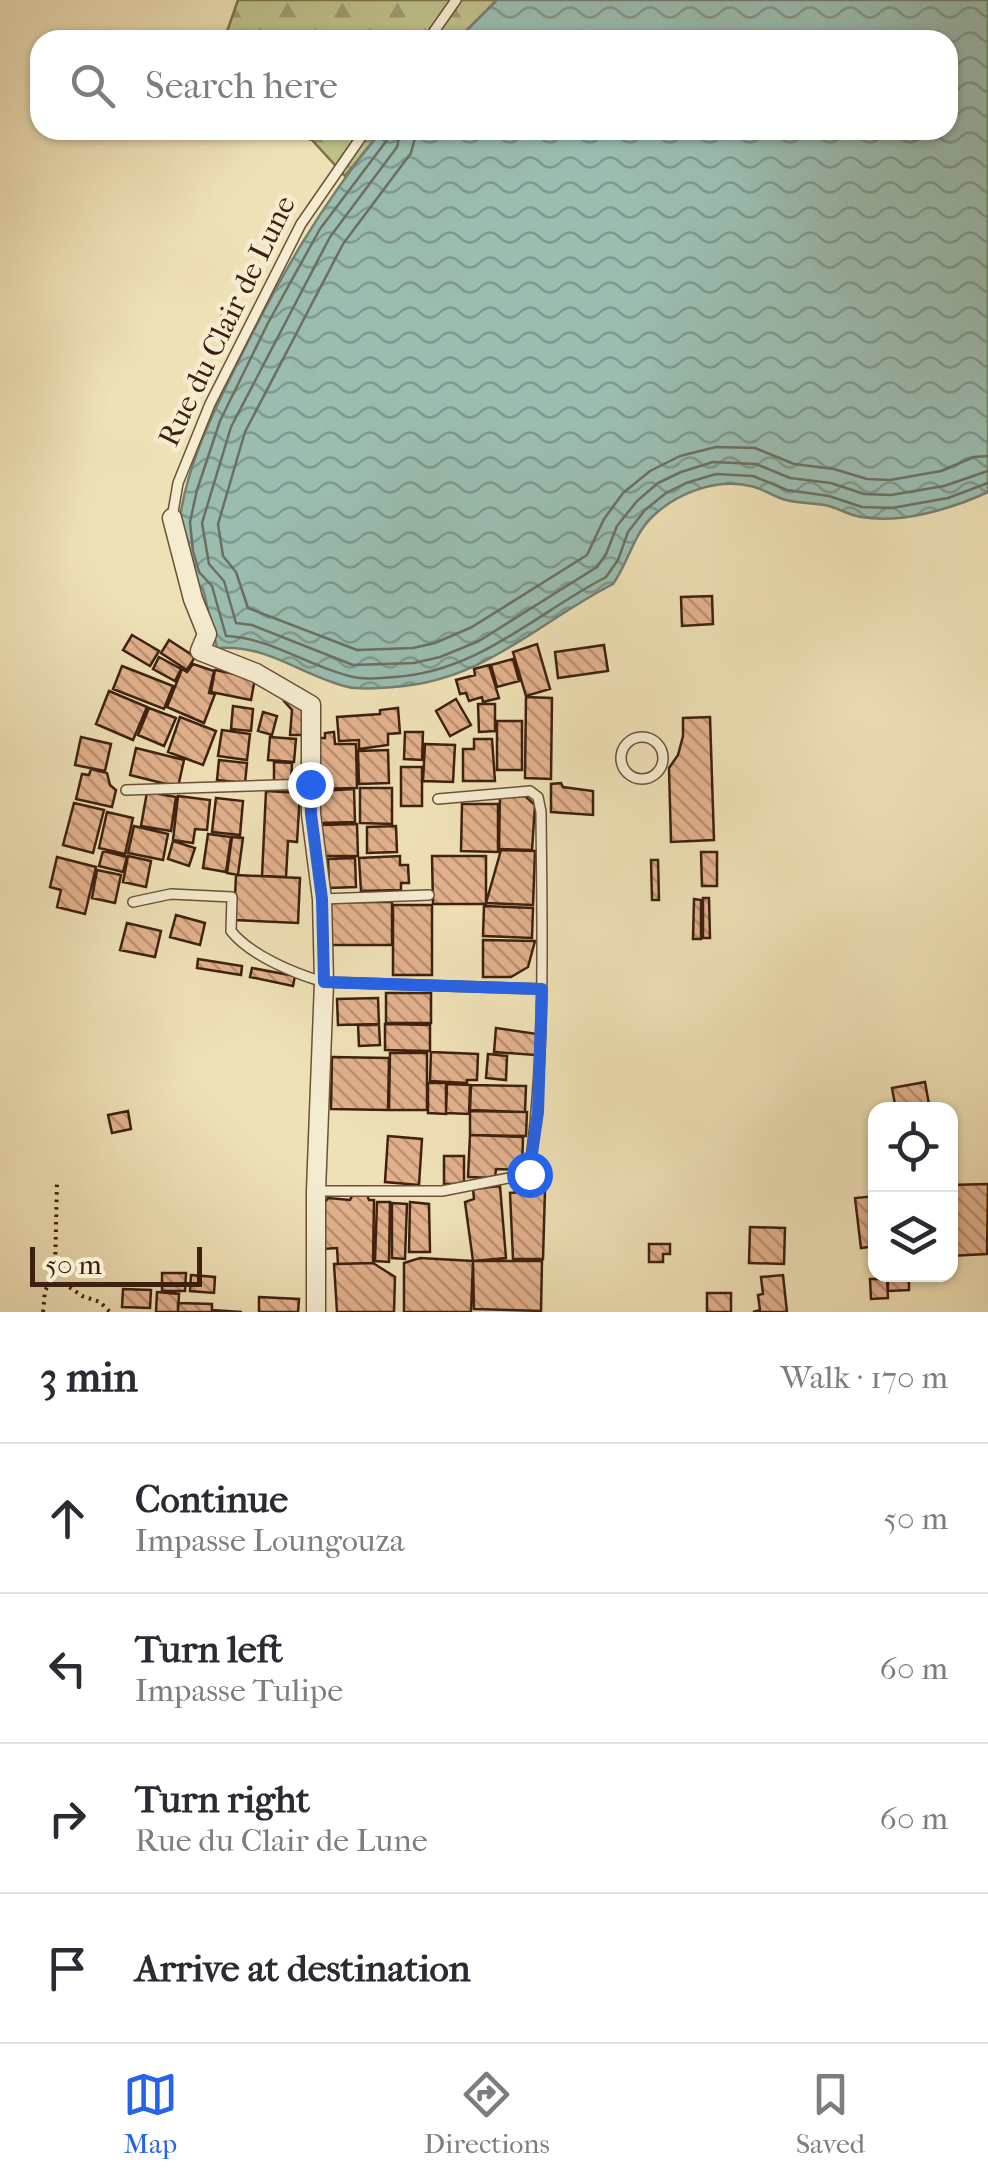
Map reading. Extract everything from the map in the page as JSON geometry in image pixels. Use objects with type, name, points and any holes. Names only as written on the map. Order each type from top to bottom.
[{"type":"street","name":"Rue du Clair de Lune","points":[[172,518],[192,599],[207,634],[200,652],[256,673],[312,705],[311,814],[322,899],[324,982],[316,1312]]},
{"type":"lane","points":[[435,30],[456,0]]},
{"type":"lane","name":"Rue du Clair de Lune","points":[[172,518],[178,484],[210,404],[301,224],[359,140]]},
{"type":"lane","points":[[652,738],[664,755],[662,766],[647,779],[637,779],[622,766],[624,746],[632,739],[652,738]]},
{"type":"lane","points":[[126,790],[310,784]]},
{"type":"lane","points":[[316,1190],[442,1192],[529,1174],[538,1112],[542,812],[538,797],[530,791],[438,800]]},
{"type":"lane","points":[[133,902],[170,894],[232,896],[231,931],[240,943],[301,976],[324,982],[542,989]]},
{"type":"lane","points":[[322,899],[428,895]]},
{"type":"path","points":[[43,1312],[42,1302],[55,1272],[57,1182]]},
{"type":"path","points":[[48,1285],[65,1284],[100,1302],[110,1312]]},
{"type":"green space","points":[[238,0],[497,0],[467,30],[228,30]]},
{"type":"green space","points":[[312,140],[374,140],[345,176]]},
{"type":"water","points":[[497,0],[988,0],[988,492],[926,514],[877,519],[786,500],[750,486],[724,484],[697,490],[672,501],[651,518],[613,584],[483,662],[426,682],[353,688],[252,651],[217,648],[203,589],[190,578],[181,540],[180,518],[188,478],[219,402],[285,273],[320,215],[374,140],[958,140],[958,30],[467,30]]},
{"type":"building","points":[[228,305],[242,312],[233,328],[219,320]]},
{"type":"building","points":[[712,596],[713,624],[682,626],[681,597]]},
{"type":"building","points":[[132,635],[159,651],[150,666],[123,650]]},
{"type":"building","points":[[169,640],[195,657],[187,670],[161,653]]},
{"type":"building","points":[[537,644],[550,689],[526,696],[513,652]]},
{"type":"building","points":[[604,645],[608,671],[558,678],[555,652]]},
{"type":"building","points":[[159,657],[181,669],[175,681],[153,669]]},
{"type":"building","points":[[513,659],[519,681],[497,687],[491,665]]},
{"type":"building","points":[[193,664],[214,671],[209,693],[215,694],[204,723],[167,707],[182,669],[187,672]]},
{"type":"building","points":[[489,665],[499,698],[469,701],[466,693],[460,694],[456,680],[475,675],[474,669]]},
{"type":"building","points":[[122,666],[173,686],[164,709],[113,689]]},
{"type":"building","points":[[215,670],[255,678],[251,700],[211,692]]},
{"type":"building","points":[[109,691],[147,707],[133,740],[96,724]]},
{"type":"building","points":[[291,695],[310,711],[309,735],[290,735],[292,710],[284,701]]},
{"type":"building","points":[[526,697],[552,698],[551,779],[525,778]]},
{"type":"building","points":[[456,699],[471,725],[450,736],[436,711]]},
{"type":"building","points":[[478,704],[495,704],[495,731],[479,732]]},
{"type":"building","points":[[233,706],[253,709],[251,731],[231,729]]},
{"type":"building","points":[[149,708],[176,718],[164,746],[138,735]]},
{"type":"building","points":[[398,708],[400,733],[388,734],[388,745],[359,749],[359,740],[339,741],[337,717],[380,714],[380,710]]},
{"type":"building","points":[[263,712],[277,716],[272,735],[258,731]]},
{"type":"building","points":[[180,717],[216,731],[203,765],[168,752]]},
{"type":"building","points":[[710,717],[714,840],[671,842],[669,768],[678,755],[683,718]]},
{"type":"building","points":[[497,721],[522,721],[522,770],[497,770]]},
{"type":"building","points":[[222,730],[250,734],[247,760],[218,756]]},
{"type":"building","points":[[334,732],[335,744],[356,744],[357,788],[315,789],[314,738],[325,738],[325,733]]},
{"type":"building","points":[[405,732],[423,732],[422,760],[404,759]]},
{"type":"building","points":[[81,737],[111,744],[105,771],[75,765]]},
{"type":"building","points":[[270,737],[296,739],[294,762],[268,760]]},
{"type":"building","points":[[474,739],[492,739],[495,781],[463,781],[463,749],[474,749]]},
{"type":"building","points":[[425,744],[455,745],[453,782],[423,781]]},
{"type":"building","points":[[136,748],[184,760],[178,787],[130,775]]},
{"type":"building","points":[[388,750],[389,783],[359,784],[358,751]]},
{"type":"building","points":[[219,760],[247,763],[245,783],[217,780]]},
{"type":"building","points":[[274,762],[292,763],[291,784],[274,783]]},
{"type":"building","points":[[401,767],[422,767],[422,806],[401,806]]},
{"type":"building","points":[[91,769],[107,773],[116,790],[112,807],[76,799],[82,774],[89,775]]},
{"type":"building","points":[[561,783],[563,787],[593,791],[593,815],[551,812],[551,784]]},
{"type":"building","points":[[360,788],[392,788],[392,824],[360,823]]},
{"type":"building","points":[[354,789],[355,822],[320,823],[319,791]]},
{"type":"building","points":[[266,791],[300,793],[297,842],[288,841],[286,877],[262,876]]},
{"type":"building","points":[[147,792],[176,797],[171,831],[141,826]]},
{"type":"building","points":[[500,795],[525,796],[535,805],[532,850],[499,849]]},
{"type":"building","points":[[178,796],[210,800],[207,830],[195,829],[193,843],[173,840]]},
{"type":"building","points":[[216,798],[243,801],[240,835],[212,832]]},
{"type":"building","points":[[74,803],[104,810],[93,853],[63,845]]},
{"type":"building","points":[[462,804],[498,804],[498,852],[461,851]]},
{"type":"building","points":[[107,812],[133,818],[125,854],[99,848]]},
{"type":"building","points":[[357,824],[358,856],[322,856],[321,825]]},
{"type":"building","points":[[134,826],[168,834],[163,860],[128,853]]},
{"type":"building","points":[[396,826],[397,852],[367,853],[367,827]]},
{"type":"building","points":[[208,834],[231,837],[226,872],[203,868]]},
{"type":"building","points":[[232,837],[243,838],[238,875],[227,873]]},
{"type":"building","points":[[173,841],[195,848],[189,866],[168,859]]},
{"type":"building","points":[[501,850],[535,851],[533,905],[486,903]]},
{"type":"building","points":[[103,851],[127,857],[123,872],[99,866]]},
{"type":"building","points":[[701,852],[717,852],[717,886],[702,886]]},
{"type":"building","points":[[128,856],[151,861],[146,887],[123,882]]},
{"type":"building","points":[[400,856],[400,865],[408,865],[409,883],[401,883],[401,890],[361,891],[359,858]]},
{"type":"building","points":[[432,856],[486,856],[486,904],[433,904]]},
{"type":"building","points":[[57,857],[96,867],[85,914],[57,907],[61,890],[50,887]]},
{"type":"building","points":[[355,858],[356,887],[329,888],[328,859]]},
{"type":"building","points":[[651,860],[658,860],[659,900],[652,900]]},
{"type":"building","points":[[97,870],[121,875],[115,903],[92,898]]},
{"type":"building","points":[[236,875],[300,878],[298,923],[234,920]]},
{"type":"building","points":[[703,898],[709,898],[710,938],[703,938]]},
{"type":"building","points":[[694,899],[701,900],[701,939],[693,939]]},
{"type":"building","points":[[328,902],[392,902],[392,945],[329,945]]},
{"type":"building","points":[[393,905],[432,905],[432,975],[393,975]]},
{"type":"building","points":[[484,906],[533,908],[532,938],[483,936]]},
{"type":"building","points":[[176,915],[205,923],[200,945],[170,937]]},
{"type":"building","points":[[127,923],[161,931],[155,957],[120,950]]},
{"type":"building","points":[[483,940],[535,941],[528,967],[511,977],[483,977]]},
{"type":"building","points":[[198,959],[242,966],[241,975],[197,968]]},
{"type":"building","points":[[252,968],[295,976],[293,986],[250,977]]},
{"type":"building","points":[[386,993],[431,993],[431,1023],[386,1023]]},
{"type":"building","points":[[378,998],[379,1024],[338,1025],[337,999]]},
{"type":"building","points":[[385,1024],[430,1025],[430,1051],[385,1050]]},
{"type":"building","points":[[358,1025],[379,1025],[380,1045],[359,1046]]},
{"type":"building","points":[[496,1028],[537,1034],[535,1055],[494,1052]]},
{"type":"building","points":[[431,1052],[478,1054],[477,1080],[430,1081]]},
{"type":"building","points":[[390,1053],[427,1053],[427,1110],[389,1110]]},
{"type":"building","points":[[488,1054],[507,1056],[506,1080],[486,1078]]},
{"type":"building","points":[[332,1057],[389,1058],[388,1110],[331,1109]]},
{"type":"building","points":[[925,1082],[929,1102],[895,1102],[892,1088]]},
{"type":"building","points":[[428,1083],[446,1083],[446,1114],[428,1113]]},
{"type":"building","points":[[447,1084],[470,1085],[469,1114],[446,1113]]},
{"type":"building","points":[[471,1085],[526,1086],[525,1112],[470,1110]]},
{"type":"building","points":[[128,1111],[131,1129],[112,1133],[108,1115]]},
{"type":"building","points":[[470,1111],[527,1112],[526,1136],[470,1135]]},
{"type":"building","points":[[470,1135],[523,1137],[522,1170],[496,1169],[495,1178],[468,1177]]},
{"type":"building","points":[[388,1136],[422,1139],[419,1185],[385,1182]]},
{"type":"building","points":[[444,1156],[464,1156],[464,1184],[444,1184]]},
{"type":"building","points":[[988,1184],[987,1254],[958,1256],[958,1185]]},
{"type":"building","points":[[500,1186],[506,1258],[473,1261],[465,1202],[474,1199],[473,1189]]},
{"type":"building","points":[[545,1190],[543,1259],[513,1259],[510,1193]]},
{"type":"building","points":[[367,1195],[374,1200],[373,1263],[338,1264],[337,1248],[323,1249],[322,1206],[328,1198],[350,1200],[352,1196]]},
{"type":"building","points":[[868,1197],[868,1247],[861,1248],[855,1198]]},
{"type":"building","points":[[377,1202],[390,1202],[389,1262],[375,1261]]},
{"type":"building","points":[[410,1202],[429,1204],[430,1252],[409,1252]]},
{"type":"building","points":[[392,1203],[407,1204],[405,1259],[392,1258]]},
{"type":"building","points":[[750,1227],[785,1228],[784,1264],[749,1263]]},
{"type":"building","points":[[649,1244],[670,1244],[670,1254],[663,1254],[663,1262],[649,1262]]},
{"type":"building","points":[[420,1258],[473,1261],[471,1312],[404,1312],[404,1263]]},
{"type":"building","points":[[473,1261],[542,1261],[541,1311],[474,1309]]},
{"type":"building","points":[[373,1263],[395,1277],[394,1312],[337,1312],[334,1264]]},
{"type":"building","points":[[162,1273],[186,1273],[185,1291],[162,1291]]},
{"type":"building","points":[[191,1275],[215,1277],[214,1293],[190,1291]]},
{"type":"building","points":[[783,1275],[787,1312],[753,1312],[760,1310],[761,1277]]},
{"type":"building","points":[[870,1282],[887,1282],[888,1298],[871,1299]]},
{"type":"building","points":[[888,1282],[909,1282],[909,1290],[888,1291]]},
{"type":"building","points":[[123,1289],[151,1290],[150,1308],[122,1307]]},
{"type":"building","points":[[157,1292],[179,1294],[178,1312],[156,1312]]},
{"type":"building","points":[[707,1293],[731,1293],[731,1312],[707,1312]]},
{"type":"building","points":[[259,1297],[299,1299],[298,1312],[259,1312]]},
{"type":"building","points":[[178,1303],[212,1304],[212,1310],[242,1312],[178,1312]]},
{"type":"route","points":[[310,784],[322,899],[324,982],[542,989],[538,1112],[529,1174]]}]
